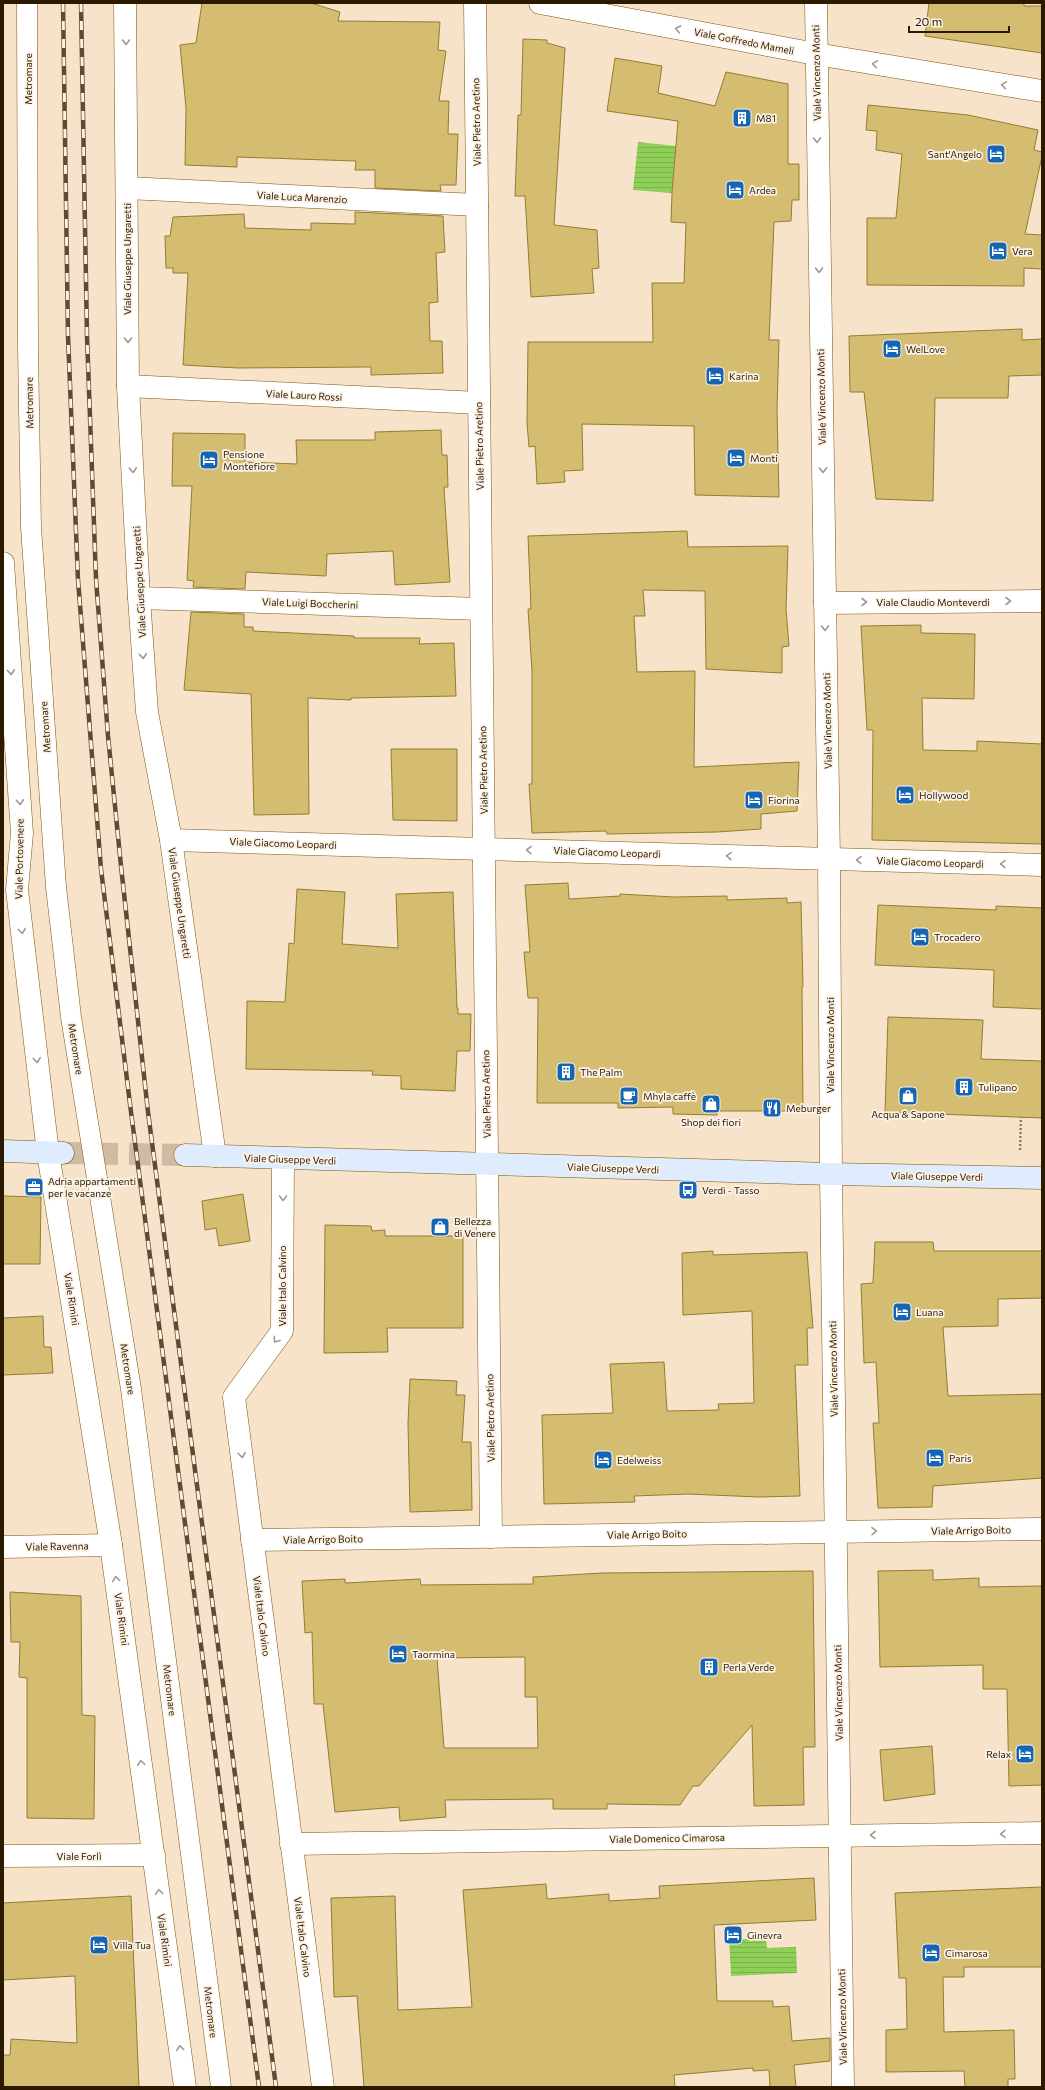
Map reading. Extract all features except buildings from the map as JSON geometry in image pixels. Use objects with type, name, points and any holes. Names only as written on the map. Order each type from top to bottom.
[{"type":"street","name":"Viale Giuseppe Ungaretti","points":[[125,3],[128,386],[139,598],[147,712],[171,840],[214,1156]]},
{"type":"street","name":"Viale Pietro Aretino","points":[[475,3],[491,1537]]},
{"type":"street","name":"Viale Goffredo Mameli","points":[[540,3],[816,54],[1042,91]]},
{"type":"street","name":"Viale Vincenzo Monti","points":[[816,3],[829,859],[835,1532],[843,2087]]},
{"type":"street","name":"Viale Luca Marenzio","points":[[127,188],[477,205]]},
{"type":"street","name":"Viale Lauro Rossi","points":[[128,386],[479,403]]},
{"type":"street","name":"Viale Portovenere","points":[[4,574],[12,833],[17,890],[56,1153]]},
{"type":"street","name":"Viale Luigi Boccherini","points":[[139,598],[482,609]]},
{"type":"street","name":"Viale Claudio Monteverdi","points":[[825,603],[1042,601]]},
{"type":"street","name":"Viale Giacomo Leopardi","points":[[171,840],[1042,865]]},
{"type":"street","points":[[3,1151],[56,1153]]},
{"type":"street","name":"Viale Rimini","points":[[56,1153],[185,2087]]},
{"type":"street","name":"Viale Giuseppe Verdi","points":[[185,1155],[487,1165],[1042,1178]]},
{"type":"street","name":"Viale Italo Calvino","points":[[283,1159],[282,1331],[234,1397],[323,2087]]},
{"type":"street","name":"Viale Arrigo Boito","points":[[252,1540],[1042,1528]]},
{"type":"street","name":"Viale Ravenna","points":[[3,1547],[111,1545]]},
{"type":"street","name":"Viale Domenico Cimarosa","points":[[292,1844],[1042,1833]]},
{"type":"street","name":"Viale Forlì","points":[[3,1856],[154,1855]]},
{"type":"lane","name":"Metromare","points":[[27,3],[28,348],[31,526],[56,887],[71,1017],[131,1388],[221,2087]]},
{"type":"shaded area","points":[[638,142],[676,146],[672,193],[633,190]]},
{"type":"shaded area","points":[[766,1938],[767,1948],[796,1947],[797,1973],[731,1976],[729,1940]]},
{"type":"tunnel","points":[[63,1153],[185,1155]]},
{"type":"railway","points":[[63,3],[68,336],[78,580],[101,869],[131,1112],[259,2087]]},
{"type":"railway","points":[[81,3],[87,336],[96,579],[108,736],[148,1112],[276,2087]]},
{"type":"place","name":"M81","points":[[742,118]]},
{"type":"place","name":"Sant'Angelo","points":[[996,154]]},
{"type":"place","name":"Ardea","points":[[735,190]]},
{"type":"place","name":"Vera","points":[[998,251]]},
{"type":"place","name":"WelLove","points":[[892,349]]},
{"type":"place","name":"Karina","points":[[715,376]]},
{"type":"place","name":"Monti","points":[[736,458]]},
{"type":"place","name":"Pensione Montefiore","points":[[209,460]]},
{"type":"place","name":"Hollywood","points":[[905,795]]},
{"type":"place","name":"Fiorina","points":[[754,800]]},
{"type":"place","name":"Trocadero","points":[[920,937]]},
{"type":"place","name":"The Palm","points":[[566,1072]]},
{"type":"place","name":"Tulipano","points":[[964,1087]]},
{"type":"place","name":"Mhyla caffè","points":[[629,1096]]},
{"type":"place","name":"Acqua & Sapone","points":[[908,1096]]},
{"type":"place","name":"Shop dei fiori","points":[[711,1104]]},
{"type":"place","name":"Meburger","points":[[772,1108]]},
{"type":"place","name":"Adria appartamenti per le vacanze","points":[[34,1187]]},
{"type":"place","name":"Verdi - Tasso","points":[[688,1190]]},
{"type":"place","name":"Bellezza di Venere","points":[[440,1227]]},
{"type":"place","name":"Luana","points":[[902,1312]]},
{"type":"place","name":"Paris","points":[[935,1458]]},
{"type":"place","name":"Edelweiss","points":[[603,1460]]},
{"type":"place","name":"Taormina","points":[[398,1654]]},
{"type":"place","name":"Perla Verde","points":[[709,1667]]},
{"type":"place","name":"Relax","points":[[1025,1754]]},
{"type":"place","name":"Ginevra","points":[[733,1935]]},
{"type":"place","name":"Villa Tua","points":[[99,1945]]},
{"type":"place","name":"Cimarosa","points":[[931,1953]]}]
